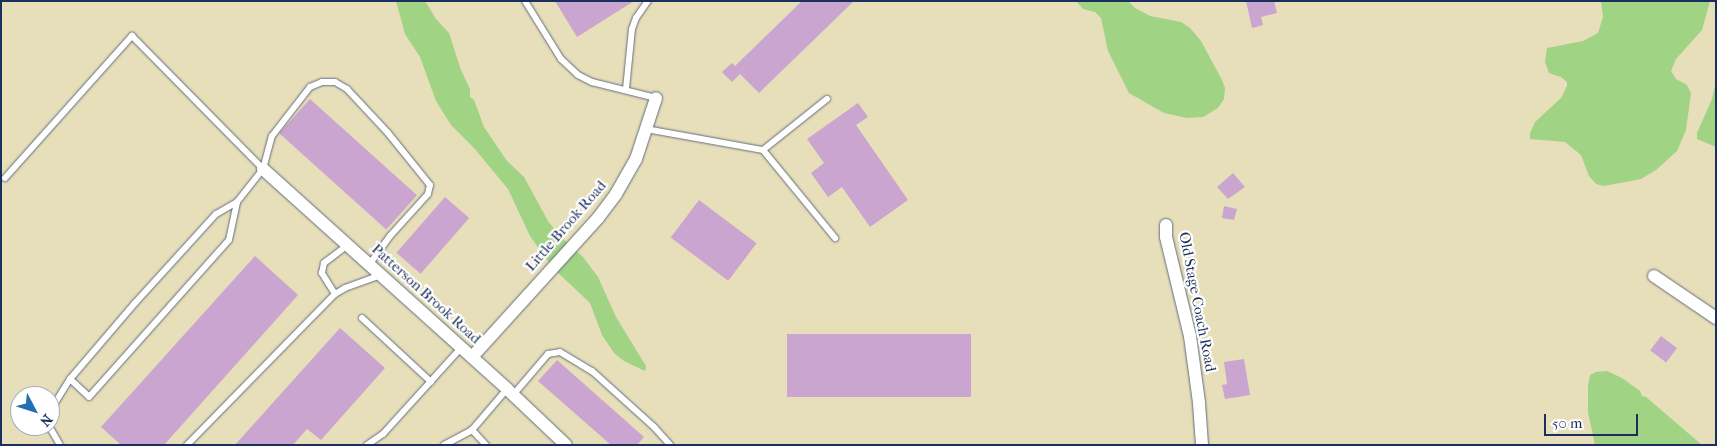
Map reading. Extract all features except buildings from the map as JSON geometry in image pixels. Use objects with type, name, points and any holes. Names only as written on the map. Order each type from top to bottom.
[{"type":"street","name":"Little Brook Road","points":[[472,357],[598,218],[616,194],[636,159],[656,98]]},
{"type":"street","name":"Patterson Brook Road","points":[[263,169],[472,357],[566,445]]},
{"type":"street","name":"Old Stage Coach Road","points":[[1166,225],[1170,257],[1190,336],[1199,403],[1202,445]]},
{"type":"street","points":[[1654,276],[1716,318]]},
{"type":"lane","points":[[525,1],[561,59],[569,68],[592,82],[656,98]]},
{"type":"lane","points":[[626,89],[632,29],[636,18],[648,1]]},
{"type":"lane","points":[[5,178],[132,36],[263,169]]},
{"type":"lane","points":[[60,393],[135,303],[216,214],[237,202],[263,169],[272,136],[310,87],[322,82],[335,82],[347,89],[388,133],[430,185],[428,194],[390,236],[369,265]]},
{"type":"lane","points":[[763,150],[827,99]]},
{"type":"lane","points":[[646,129],[763,150],[836,238]]},
{"type":"lane","points":[[70,379],[90,397],[228,240],[237,202]]},
{"type":"lane","points":[[335,294],[322,273],[324,264],[348,246]]},
{"type":"lane","points":[[187,445],[335,294],[345,288],[380,275]]},
{"type":"lane","points":[[362,318],[431,382]]},
{"type":"lane","points":[[367,445],[383,434],[462,348]]},
{"type":"lane","points":[[444,445],[472,430],[548,354],[560,352],[592,371],[654,427],[670,445]]},
{"type":"lane","points":[[472,430],[486,445]]},
{"type":"green space","points":[[396,1],[425,1],[436,19],[449,33],[461,70],[470,89],[470,97],[474,100],[484,127],[507,161],[524,177],[548,221],[560,236],[583,257],[598,277],[616,317],[646,366],[645,371],[624,361],[614,353],[602,335],[590,303],[553,268],[530,236],[508,189],[474,148],[451,125],[436,101],[420,57],[405,34]]},
{"type":"green space","points":[[1076,1],[1128,1],[1135,8],[1150,16],[1181,22],[1190,28],[1201,41],[1225,88],[1224,99],[1218,108],[1203,117],[1187,118],[1164,113],[1129,93],[1108,51],[1101,18],[1095,12],[1083,9]]},
{"type":"green space","points":[[1601,1],[1710,1],[1702,30],[1676,59],[1671,71],[1676,79],[1687,85],[1691,93],[1686,130],[1677,151],[1656,170],[1641,179],[1604,186],[1596,184],[1589,176],[1581,155],[1565,142],[1530,139],[1530,133],[1535,122],[1561,98],[1567,86],[1567,82],[1561,77],[1549,73],[1545,62],[1547,48],[1583,41],[1598,33],[1603,17]]},
{"type":"green space","points":[[1716,81],[1716,147],[1697,139],[1697,133],[1712,99]]},
{"type":"green space","points":[[1607,371],[1622,378],[1640,391],[1642,396],[1646,397],[1702,445],[1595,445],[1588,412],[1588,386],[1590,375],[1596,372]]}]
